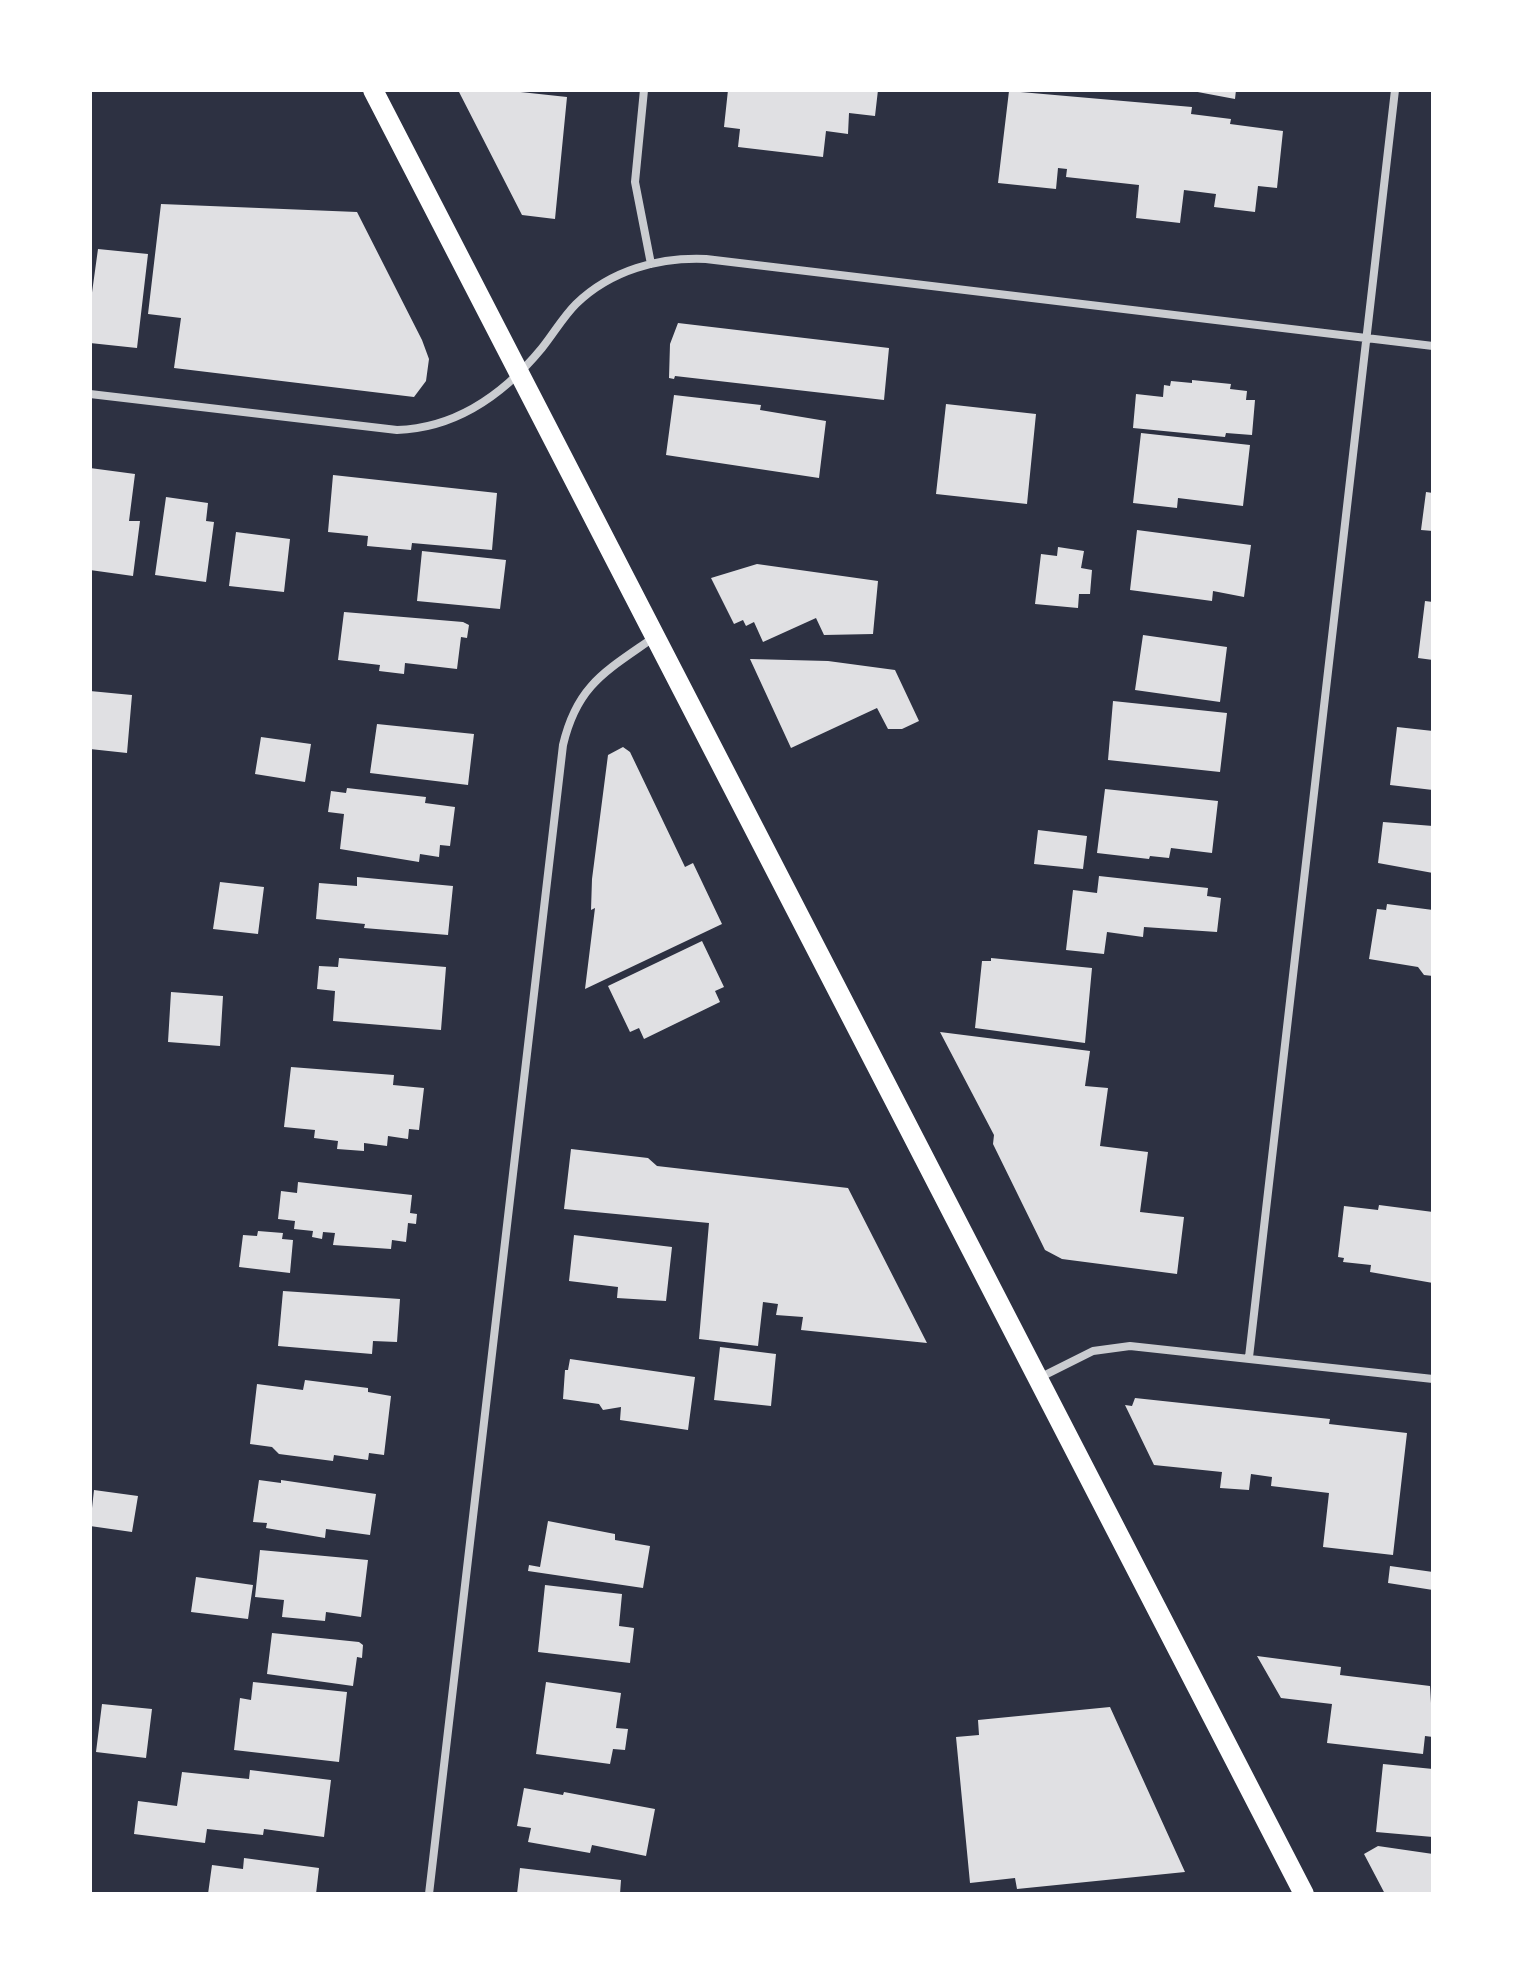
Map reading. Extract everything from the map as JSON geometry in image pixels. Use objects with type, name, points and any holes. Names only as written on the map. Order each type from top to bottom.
[{"type":"main road","points":[[373,90],[1304,1894]]},
{"type":"street","points":[[644,90],[635,182],[651,264]]},
{"type":"street","points":[[1249,1357],[1395,90]]},
{"type":"street","points":[[90,394],[408,430],[440,424],[472,409],[520,372],[583,298],[621,274],[651,264],[706,259],[1433,346]]},
{"type":"street","points":[[429,1894],[563,745],[581,695],[598,677],[655,637]]},
{"type":"street","points":[[1037,1379],[1093,1351],[1117,1346],[1249,1357],[1433,1379]]},
{"type":"building","points":[[458,90],[502,90],[567,97],[555,219],[522,215]]},
{"type":"building","points":[[728,90],[878,90],[875,116],[849,113],[848,134],[826,131],[823,157],[738,147],[740,129],[724,127]]},
{"type":"building","points":[[1187,90],[1236,90],[1235,99]]},
{"type":"building","points":[[1009,91],[1192,107],[1191,114],[1231,119],[1230,124],[1283,131],[1277,188],[1258,186],[1255,212],[1214,207],[1216,194],[1184,190],[1180,223],[1136,218],[1139,185],[1066,177],[1067,169],[1058,168],[1056,189],[998,183]]},
{"type":"building","points":[[161,204],[357,212],[422,340],[429,359],[426,381],[414,397],[174,368],[181,318],[148,314]]},
{"type":"building","points":[[98,249],[148,254],[137,348],[90,343],[90,307]]},
{"type":"building","points":[[678,323],[889,348],[884,400],[675,376],[674,379],[669,378],[670,344]]},
{"type":"building","points":[[1192,380],[1231,384],[1230,389],[1247,391],[1246,400],[1255,400],[1252,435],[1226,433],[1225,437],[1133,428],[1136,394],[1163,397],[1164,385],[1170,386],[1171,381],[1192,383]]},
{"type":"building","points":[[674,395],[761,405],[760,410],[826,421],[819,478],[666,455]]},
{"type":"building","points":[[946,404],[1036,414],[1027,504],[936,494]]},
{"type":"building","points":[[1141,433],[1250,445],[1243,506],[1178,498],[1177,508],[1133,503]]},
{"type":"building","points":[[90,468],[135,474],[129,521],[140,521],[133,576],[90,570]]},
{"type":"building","points":[[333,475],[497,493],[492,550],[412,543],[411,550],[367,546],[368,536],[328,532]]},
{"type":"building","points":[[1426,492],[1433,493],[1433,531],[1421,530]]},
{"type":"building","points":[[166,497],[208,503],[206,521],[214,522],[206,582],[155,575]]},
{"type":"building","points":[[1137,530],[1251,545],[1244,597],[1213,591],[1212,601],[1130,590]]},
{"type":"building","points":[[236,532],[290,539],[284,592],[229,586]]},
{"type":"building","points":[[1058,547],[1084,551],[1081,568],[1092,570],[1090,594],[1079,594],[1078,608],[1035,604],[1041,554],[1057,556]]},
{"type":"building","points":[[422,551],[506,560],[500,609],[417,601]]},
{"type":"building","points":[[757,564],[878,581],[873,634],[824,635],[816,618],[763,642],[754,622],[746,626],[743,620],[734,624],[711,578]]},
{"type":"building","points":[[1425,601],[1433,602],[1433,660],[1418,658]]},
{"type":"building","points":[[344,612],[469,625],[467,638],[461,637],[457,669],[405,663],[404,674],[379,671],[380,665],[338,660]]},
{"type":"building","points":[[1143,635],[1227,647],[1220,702],[1135,690]]},
{"type":"building","points":[[750,659],[828,661],[895,670],[919,721],[902,729],[888,729],[877,708],[791,748]]},
{"type":"building","points":[[90,691],[132,695],[127,753],[90,749]]},
{"type":"building","points":[[1113,701],[1227,713],[1220,772],[1108,760]]},
{"type":"building","points":[[377,724],[474,734],[468,785],[370,773]]},
{"type":"building","points":[[1397,727],[1433,731],[1433,790],[1390,785]]},
{"type":"building","points":[[261,737],[311,744],[305,782],[255,774]]},
{"type":"building","points":[[623,747],[630,752],[685,867],[693,863],[722,924],[585,989],[595,908],[591,910],[592,879],[608,755]]},
{"type":"building","points":[[347,788],[426,797],[425,803],[455,807],[450,846],[440,845],[439,857],[420,854],[419,862],[340,849],[344,814],[328,812],[331,791],[346,793]]},
{"type":"building","points":[[1105,789],[1218,801],[1212,853],[1171,848],[1169,858],[1150,856],[1149,859],[1097,853]]},
{"type":"building","points":[[1383,822],[1433,826],[1433,873],[1378,863]]},
{"type":"building","points":[[1038,830],[1087,836],[1083,869],[1034,864]]},
{"type":"building","points":[[1099,876],[1208,888],[1207,896],[1221,898],[1217,932],[1144,927],[1143,937],[1107,932],[1104,954],[1066,950],[1073,890],[1097,893]]},
{"type":"building","points":[[357,877],[453,886],[448,935],[364,928],[365,924],[316,919],[319,883],[357,886]]},
{"type":"building","points":[[220,882],[264,887],[258,934],[213,929]]},
{"type":"building","points":[[1387,904],[1433,910],[1433,976],[1424,975],[1418,967],[1369,959],[1377,909],[1386,910]]},
{"type":"building","points":[[702,941],[724,987],[715,991],[720,1002],[644,1039],[639,1028],[630,1032],[608,986]]},
{"type":"building","points":[[339,958],[446,967],[441,1030],[333,1021],[335,991],[317,989],[319,966],[338,967]]},
{"type":"building","points":[[991,958],[1092,968],[1085,1043],[975,1028],[982,961],[991,961]]},
{"type":"building","points":[[171,992],[223,996],[220,1046],[168,1042]]},
{"type":"building","points":[[940,1032],[1090,1051],[1085,1086],[1108,1088],[1100,1146],[1148,1152],[1140,1212],[1184,1217],[1177,1274],[1062,1259],[1045,1250],[993,1144],[994,1135]]},
{"type":"building","points":[[291,1067],[394,1075],[393,1085],[424,1088],[419,1130],[409,1129],[408,1139],[388,1136],[387,1146],[364,1143],[364,1151],[337,1149],[338,1141],[314,1138],[315,1130],[284,1127]]},
{"type":"building","points":[[571,1149],[648,1158],[657,1166],[848,1188],[927,1343],[801,1330],[803,1317],[776,1315],[778,1304],[763,1302],[758,1346],[699,1339],[709,1223],[564,1209]]},
{"type":"building","points":[[298,1182],[412,1195],[410,1213],[417,1214],[416,1224],[408,1223],[406,1242],[392,1240],[391,1249],[333,1245],[335,1233],[323,1232],[322,1239],[312,1237],[313,1231],[294,1229],[295,1221],[278,1219],[281,1191],[297,1193]]},
{"type":"building","points":[[1379,1205],[1433,1212],[1433,1283],[1370,1272],[1371,1265],[1343,1262],[1344,1258],[1338,1257],[1344,1206],[1378,1210]]},
{"type":"building","points":[[258,1231],[283,1233],[282,1239],[293,1240],[290,1273],[239,1267],[243,1235],[257,1236]]},
{"type":"building","points":[[574,1235],[672,1247],[666,1301],[617,1298],[618,1287],[569,1281]]},
{"type":"building","points":[[283,1291],[400,1299],[397,1342],[373,1341],[372,1354],[278,1346]]},
{"type":"building","points":[[720,1347],[776,1354],[771,1406],[714,1400]]},
{"type":"building","points":[[570,1359],[695,1377],[688,1430],[620,1420],[621,1407],[603,1410],[599,1404],[563,1399],[565,1370],[568,1370]]},
{"type":"building","points":[[305,1380],[368,1388],[368,1392],[391,1396],[384,1455],[369,1453],[368,1460],[334,1455],[333,1461],[279,1454],[272,1447],[250,1444],[257,1384],[303,1390]]},
{"type":"building","points":[[1135,1398],[1330,1419],[1329,1424],[1407,1433],[1393,1555],[1323,1547],[1329,1493],[1271,1486],[1272,1477],[1251,1474],[1249,1490],[1220,1488],[1222,1472],[1154,1465],[1125,1405],[1132,1406]]},
{"type":"building","points":[[259,1480],[281,1483],[281,1480],[376,1494],[370,1535],[326,1529],[325,1538],[266,1528],[267,1523],[253,1522]]},
{"type":"building","points":[[94,1490],[138,1496],[132,1532],[90,1526]]},
{"type":"building","points":[[548,1521],[615,1534],[615,1540],[650,1546],[643,1588],[528,1571],[529,1565],[540,1567]]},
{"type":"building","points":[[260,1550],[368,1560],[361,1617],[326,1612],[325,1621],[282,1617],[284,1600],[255,1597]]},
{"type":"building","points":[[1390,1566],[1433,1572],[1433,1590],[1388,1583]]},
{"type":"building","points":[[196,1577],[253,1585],[248,1619],[191,1612]]},
{"type":"building","points":[[545,1585],[622,1594],[619,1626],[634,1628],[630,1663],[538,1652]]},
{"type":"building","points":[[272,1633],[359,1642],[363,1645],[362,1658],[357,1657],[353,1686],[267,1674]]},
{"type":"building","points":[[1257,1656],[1341,1667],[1340,1675],[1430,1686],[1433,1737],[1425,1736],[1423,1754],[1327,1743],[1332,1704],[1281,1698]]},
{"type":"building","points":[[253,1682],[347,1692],[339,1762],[234,1750],[240,1698],[251,1700]]},
{"type":"building","points":[[546,1682],[621,1693],[616,1728],[628,1729],[625,1750],[613,1749],[610,1764],[536,1754]]},
{"type":"building","points":[[102,1704],[152,1709],[146,1758],[96,1752]]},
{"type":"building","points":[[1110,1707],[1185,1872],[1017,1889],[1015,1878],[970,1883],[956,1737],[979,1735],[978,1720]]},
{"type":"building","points":[[1383,1764],[1433,1769],[1433,1837],[1376,1832]]},
{"type":"building","points":[[250,1770],[331,1780],[324,1837],[264,1829],[263,1835],[207,1829],[205,1843],[134,1834],[138,1801],[177,1806],[182,1772],[249,1779]]},
{"type":"building","points":[[524,1788],[655,1809],[646,1856],[592,1845],[590,1853],[528,1842],[531,1828],[517,1826]]},
{"type":"building","points":[[1378,1846],[1433,1854],[1433,1894],[1385,1894],[1364,1854]]},
{"type":"building","points":[[244,1858],[319,1868],[316,1894],[208,1894],[212,1865],[243,1869]]},
{"type":"building","points":[[520,1868],[621,1880],[620,1894],[517,1894]]}]
